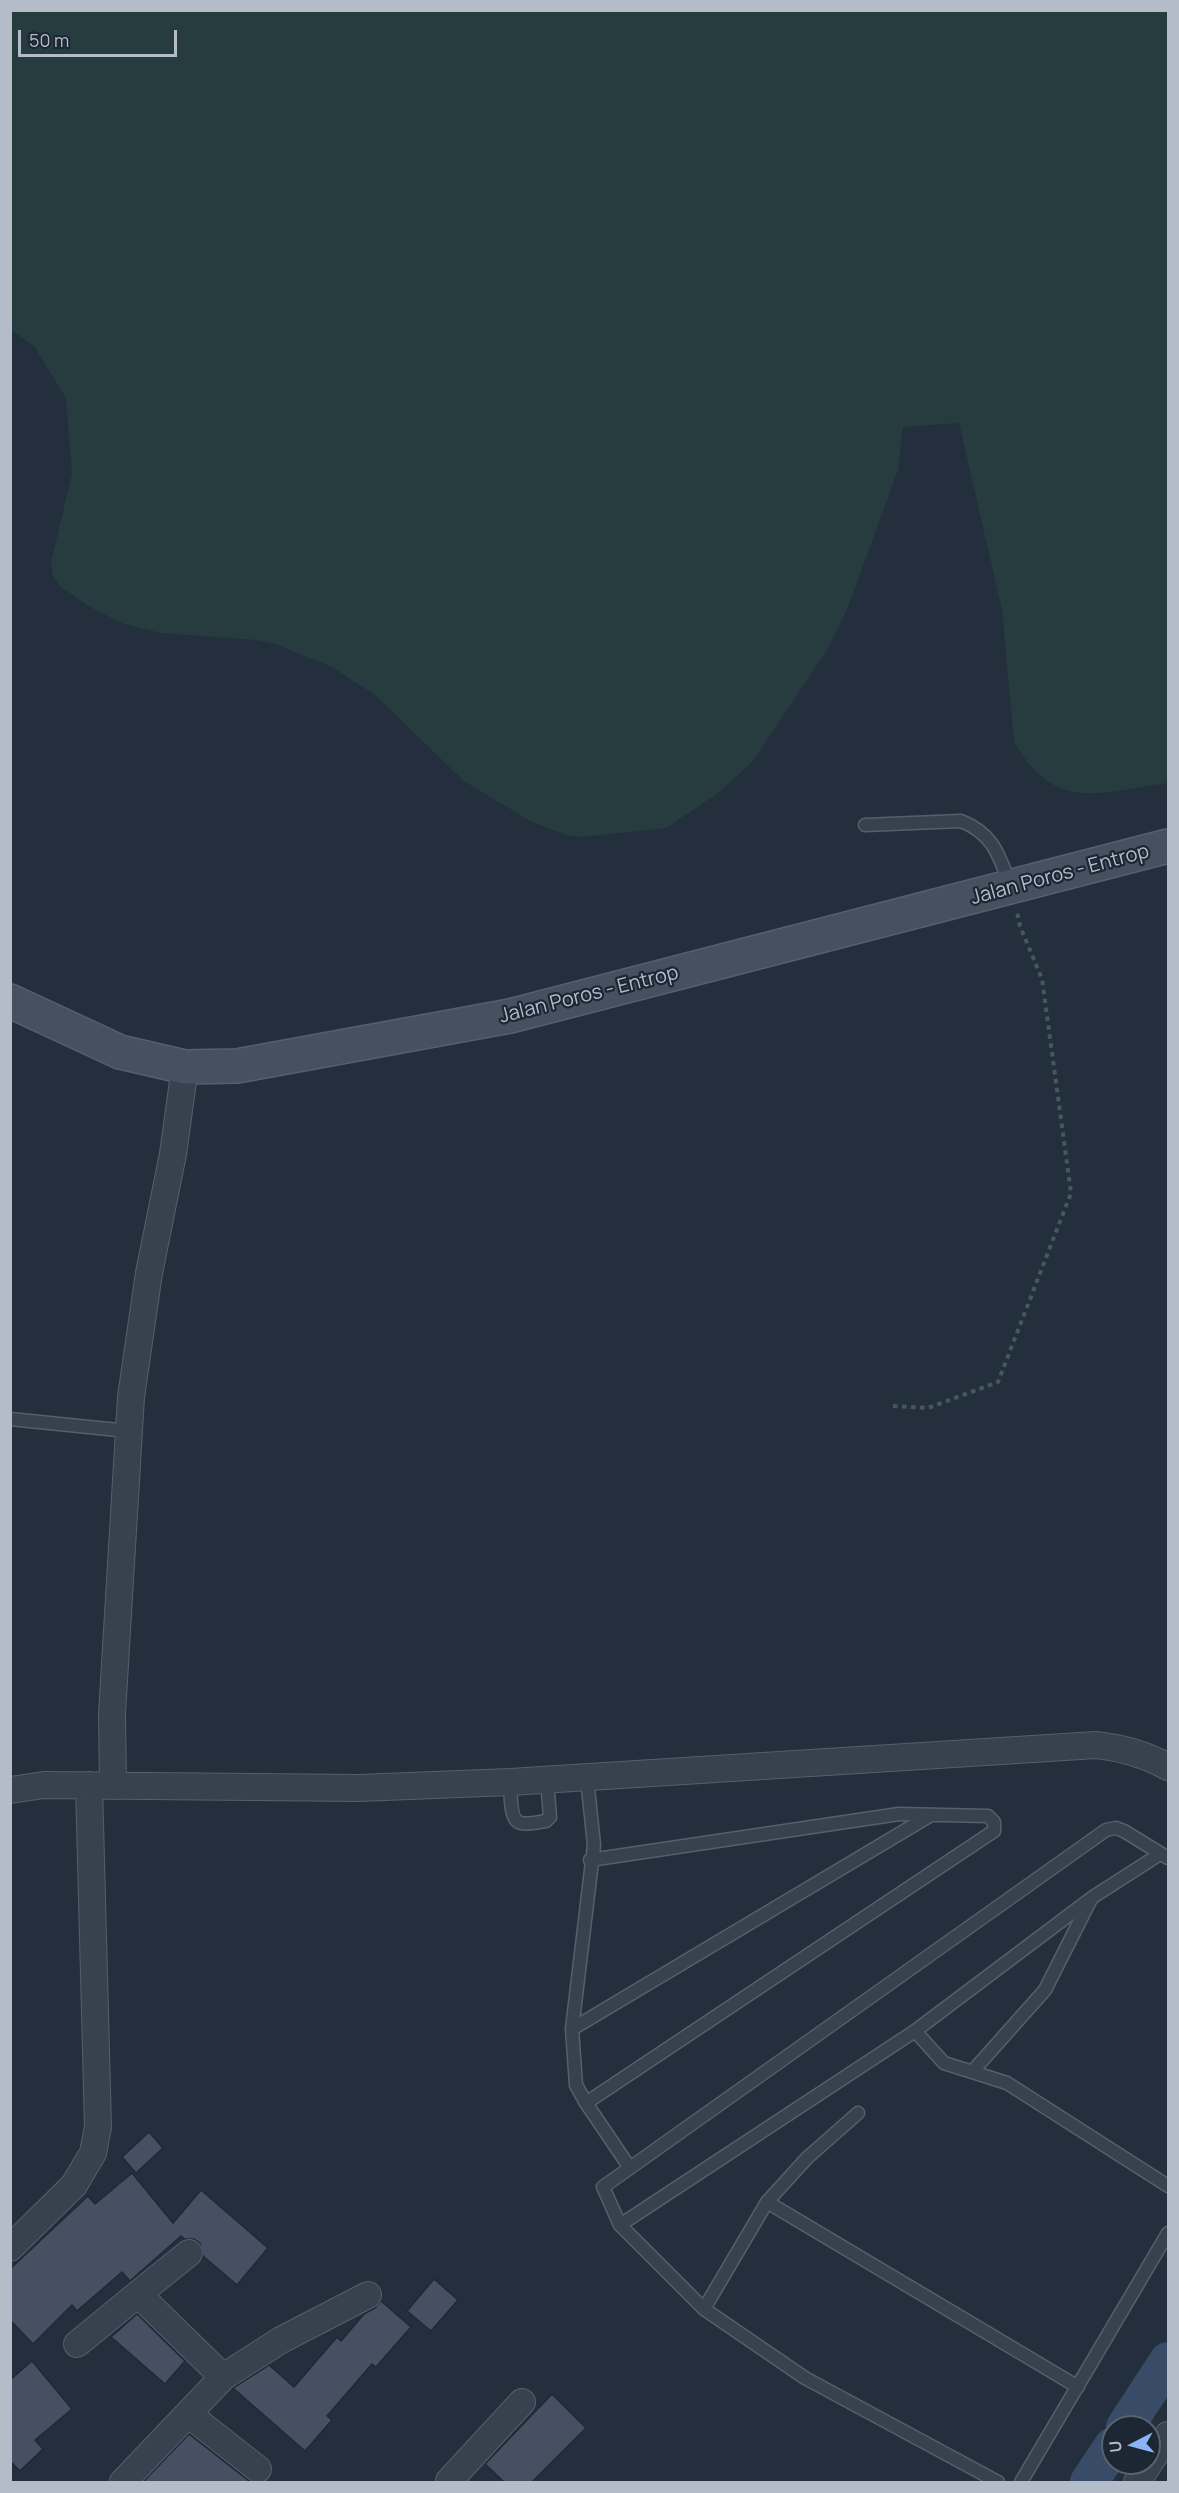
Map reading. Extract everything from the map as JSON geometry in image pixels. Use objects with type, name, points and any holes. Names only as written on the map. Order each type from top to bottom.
[{"type":"main road","name":"Jalan Poros - Entrop","points":[[10,1001],[120,1052],[185,1067],[237,1066],[510,1016],[1168,846]]},
{"type":"street","points":[[10,2248],[74,2186],[93,2153],[98,2127],[95,1797],[112,1714],[130,1398],[149,1273],[173,1154],[185,1067]]},
{"type":"street","points":[[10,1790],[44,1785],[95,1797],[510,1782],[1096,1745],[1124,1748],[1149,1756],[1168,1767]]},
{"type":"street","points":[[77,2344],[189,2253]]},
{"type":"street","points":[[138,2294],[223,2377]]},
{"type":"street","points":[[123,2482],[223,2377],[281,2340],[368,2295]]},
{"type":"street","points":[[449,2482],[522,2402]]},
{"type":"street","points":[[189,2414],[258,2469]]},
{"type":"street","points":[[1137,2482],[1165,2450]]},
{"type":"lane","points":[[865,825],[961,821],[976,827],[994,845],[1011,888]]},
{"type":"lane","points":[[10,1419],[128,1431]]},
{"type":"lane","points":[[587,1778],[594,1845],[590,1860],[572,2029],[576,2085],[585,2103],[630,2168]]},
{"type":"lane","points":[[510,1782],[513,1814],[515,1820],[521,1823],[546,1821],[550,1817],[547,1780]]},
{"type":"lane","points":[[585,2103],[994,1831],[993,1822],[988,1816],[899,1814],[590,1860]]},
{"type":"lane","points":[[572,2029],[931,1815]]},
{"type":"lane","points":[[620,2225],[915,2031],[1093,1897],[1164,1856],[1124,1831],[1116,1828],[1106,1830],[603,2187],[620,2225],[704,2310],[805,2378],[999,2482]]},
{"type":"lane","points":[[972,2072],[1045,1990],[1093,1897]]},
{"type":"lane","points":[[915,2031],[944,2063],[1007,2083],[1168,2186]]},
{"type":"lane","points":[[704,2310],[767,2202],[807,2158],[858,2113]]},
{"type":"lane","points":[[767,2202],[1078,2387]]},
{"type":"lane","points":[[1021,2482],[1168,2233]]},
{"type":"path","points":[[893,1406],[928,1408],[998,1382],[1071,1193],[1042,979],[1020,926],[1011,888]]},
{"type":"green space","points":[[11,10],[1168,11],[1168,783],[1100,793],[1081,793],[1063,789],[1046,780],[1030,765],[1014,742],[1002,610],[959,423],[903,427],[898,470],[848,607],[829,647],[752,762],[717,794],[666,828],[583,837],[566,835],[532,822],[464,781],[375,695],[332,667],[275,644],[257,640],[161,633],[124,624],[92,608],[62,588],[53,577],[51,562],[72,474],[66,398],[34,346],[11,330]]},
{"type":"building","points":[[149,2132],[163,2148],[136,2173],[122,2157]]},
{"type":"building","points":[[132,2173],[173,2223],[201,2190],[268,2248],[237,2285],[203,2256],[200,2243],[181,2236],[130,2281],[122,2272],[77,2311],[72,2305],[33,2344],[10,2320],[10,2269],[88,2196],[95,2204]]},
{"type":"building","points":[[434,2279],[458,2300],[431,2331],[407,2311]]},
{"type":"building","points":[[381,2301],[411,2327],[376,2367],[372,2364],[327,2416],[332,2420],[305,2451],[233,2388],[269,2365],[294,2387],[337,2337],[341,2341],[364,2314],[375,2308]]},
{"type":"building","points":[[137,2314],[185,2361],[165,2384],[111,2337]]},
{"type":"building","points":[[32,2361],[72,2409],[35,2440],[43,2449],[20,2471],[10,2461],[10,2380]]},
{"type":"building","points":[[552,2394],[586,2428],[532,2482],[504,2482],[485,2464]]},
{"type":"building","points":[[189,2434],[249,2481],[253,2482],[143,2482]]},
{"type":"waterway","points":[[1133,2415],[1168,2361]]},
{"type":"waterway","points":[[1089,2482],[1101,2464]]}]
